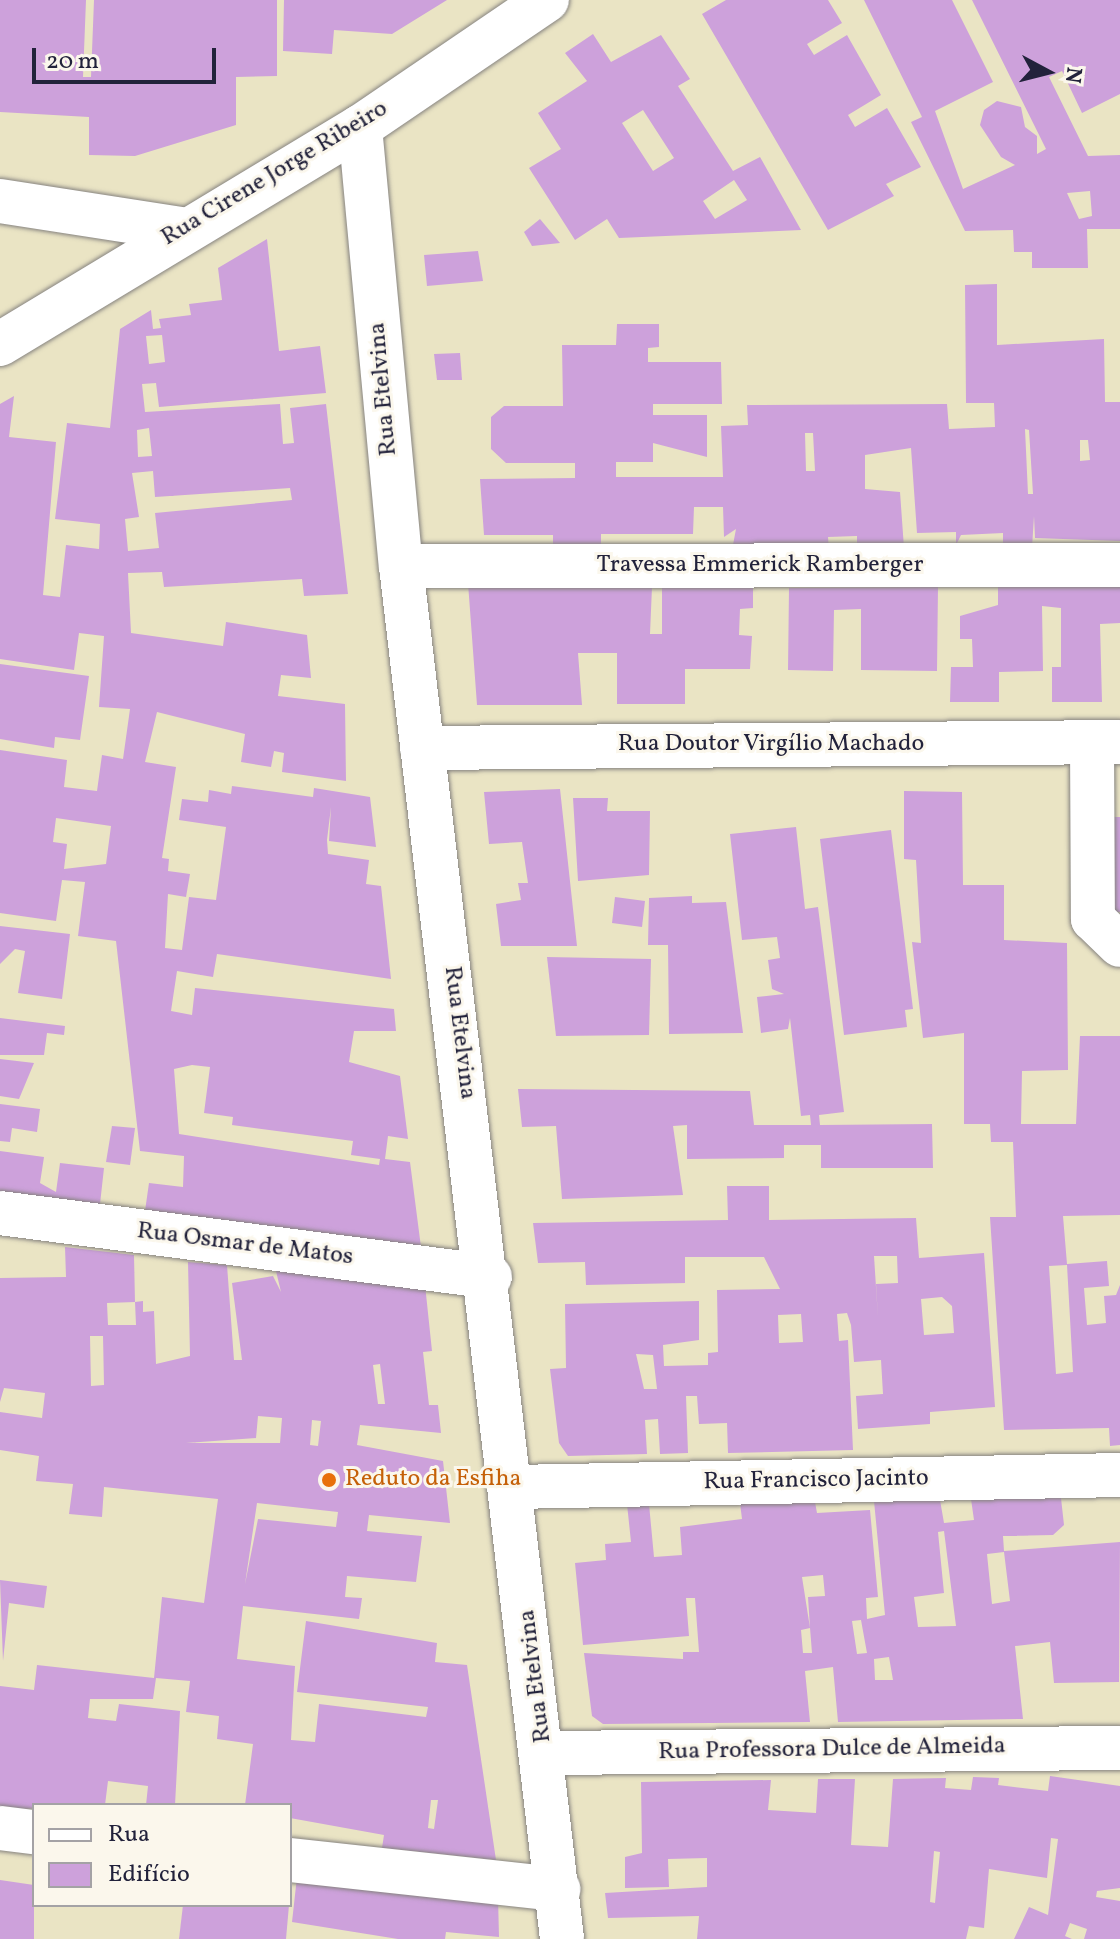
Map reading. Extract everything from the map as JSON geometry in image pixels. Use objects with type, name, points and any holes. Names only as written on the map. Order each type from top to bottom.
[{"type":"street","name":"Rua Cirene Jorge Ribeiro","points":[[0,344],[181,229],[360,127],[547,0]]},
{"type":"street","name":"Rua Etelvina","points":[[360,127],[401,566],[490,1277],[545,1753],[562,1939]]},
{"type":"street","points":[[0,201],[181,229]]},
{"type":"street","name":"Travessa Emmerick Ramberger","points":[[401,566],[1120,565]]},
{"type":"street","points":[[1106,742],[1093,919],[1120,945]]},
{"type":"street","name":"Rua Doutor Virgílio Machado","points":[[422,748],[1106,742]]},
{"type":"street","name":"Rua Osmar de Matos","points":[[0,1213],[490,1277]]},
{"type":"street","name":"Rua Francisco Jacinto","points":[[513,1487],[1120,1475]]},
{"type":"street","name":"Rua Professora Dulce de Almeida","points":[[545,1753],[1120,1748]]},
{"type":"street","points":[[0,1828],[32,1832]]},
{"type":"street","points":[[292,1860],[558,1889]]},
{"type":"building","points":[[0,0],[86,0],[83,77],[91,77],[94,0],[277,0],[277,76],[236,77],[236,125],[135,156],[89,155],[89,117],[0,112]]},
{"type":"building","points":[[284,0],[447,0],[392,34],[334,30],[332,54],[283,51]]},
{"type":"building","points":[[726,0],[828,0],[842,23],[807,44],[814,55],[847,35],[881,95],[848,115],[855,127],[887,108],[921,167],[886,184],[894,196],[828,230],[702,14]]},
{"type":"building","points":[[864,0],[952,0],[993,82],[935,111],[963,189],[1015,165],[1001,157],[980,125],[984,110],[997,101],[1021,107],[1025,127],[1037,136],[1037,154],[1046,149],[972,0],[1120,0],[1120,94],[1082,113],[1062,71],[1049,77],[1088,156],[1120,155],[1120,229],[1087,229],[1088,268],[1032,268],[1032,252],[1014,252],[1013,230],[965,231],[911,122],[922,117]],"holes":[[[1090,191],[1092,216],[1079,219],[1067,193]]]},
{"type":"building","points":[[593,34],[611,62],[661,35],[690,79],[678,86],[733,171],[760,157],[801,230],[619,238],[607,219],[575,240],[529,168],[561,149],[538,113],[587,81],[565,53]],"holes":[[[643,110],[674,158],[653,171],[622,123]],[[734,180],[747,200],[715,219],[703,201]]]},
{"type":"building","points":[[540,219],[560,243],[532,246],[524,232]]},
{"type":"building","points":[[267,239],[279,351],[320,346],[326,393],[159,407],[156,383],[142,384],[145,412],[280,404],[283,444],[294,443],[290,408],[326,404],[348,594],[304,596],[302,579],[164,587],[162,572],[128,573],[131,633],[223,646],[226,622],[307,635],[311,678],[281,675],[278,696],[345,704],[346,781],[282,772],[284,753],[274,751],[271,767],[241,762],[245,734],[157,712],[145,762],[176,767],[162,858],[169,859],[168,871],[190,874],[186,897],[168,894],[165,948],[182,950],[189,897],[216,900],[226,827],[179,820],[182,799],[208,802],[209,790],[231,794],[232,786],[313,797],[314,788],[370,797],[376,847],[329,841],[331,807],[328,854],[369,860],[366,884],[381,886],[391,979],[217,954],[213,977],[177,971],[171,1011],[192,1015],[195,988],[394,1009],[396,1031],[354,1031],[349,1062],[400,1076],[408,1139],[388,1136],[385,1159],[410,1162],[422,1255],[144,1218],[149,1183],[183,1187],[184,1156],[140,1151],[116,941],[78,936],[85,882],[62,880],[56,921],[0,913],[0,750],[67,760],[64,787],[97,791],[102,755],[123,759],[130,709],[99,707],[104,636],[79,633],[74,670],[0,659],[0,404],[14,396],[9,437],[56,442],[43,595],[60,597],[66,545],[99,549],[100,524],[55,519],[67,423],[110,428],[120,329],[151,310],[153,329],[161,328],[159,319],[191,315],[189,304],[222,300],[218,268]],"holes":[[[162,335],[165,362],[149,364],[146,336]],[[149,428],[152,456],[138,457],[137,430]],[[153,471],[155,497],[290,488],[292,500],[155,513],[159,548],[128,551],[125,519],[139,517],[132,473]],[[56,818],[111,826],[106,864],[64,869],[67,844],[53,842]],[[192,1065],[210,1067],[204,1113],[233,1117],[232,1125],[353,1141],[351,1155],[380,1159],[379,1165],[179,1134],[174,1069]]]},
{"type":"building","points":[[478,251],[483,281],[427,286],[424,255]]},
{"type":"building","points":[[997,284],[997,345],[1104,339],[1105,402],[1120,402],[1120,541],[1035,538],[1034,516],[1032,548],[1003,547],[1003,533],[961,535],[956,545],[956,532],[917,533],[911,448],[865,455],[865,489],[900,492],[904,548],[857,549],[857,536],[828,537],[829,550],[732,550],[736,529],[724,537],[723,507],[694,507],[693,534],[601,534],[601,551],[553,552],[553,535],[484,535],[480,479],[575,478],[575,463],[506,463],[491,449],[491,417],[504,406],[563,406],[562,345],[616,345],[617,324],[659,324],[659,347],[648,348],[648,362],[721,362],[722,404],[653,404],[653,415],[707,415],[707,457],[653,443],[653,462],[616,462],[616,477],[723,477],[721,426],[748,425],[747,405],[947,404],[949,429],[995,427],[994,403],[966,403],[965,285]],"holes":[[[1025,429],[1029,430],[1033,494],[1028,494]],[[805,433],[813,433],[815,471],[806,471]],[[1080,440],[1088,440],[1090,460],[1080,461]]]},
{"type":"building","points":[[460,353],[462,380],[437,380],[434,354]]},
{"type":"building","points":[[468,583],[652,587],[650,634],[662,634],[662,586],[753,588],[753,608],[740,609],[739,635],[752,636],[750,669],[685,669],[685,704],[617,704],[617,653],[578,653],[582,705],[477,705]]},
{"type":"building","points":[[1120,584],[1120,623],[1100,624],[1102,702],[1052,702],[1052,667],[1061,667],[1061,608],[1042,606],[1043,671],[999,672],[999,702],[950,702],[951,667],[973,667],[972,639],[960,639],[960,616],[998,605],[998,586]]},
{"type":"building","points":[[938,587],[937,671],[861,670],[861,609],[834,610],[833,671],[788,670],[789,588]]},
{"type":"building","points":[[0,664],[89,676],[80,740],[55,737],[54,748],[0,739]]},
{"type":"building","points":[[560,789],[577,946],[501,946],[496,904],[521,900],[518,883],[528,883],[522,842],[489,844],[484,792]]},
{"type":"building","points":[[904,791],[962,792],[963,885],[1004,885],[1004,940],[1067,943],[1068,1070],[1022,1071],[1021,1124],[1076,1124],[1080,1036],[1120,1036],[1120,1215],[1063,1216],[1067,1264],[1107,1261],[1109,1286],[1084,1288],[1087,1325],[1106,1323],[1104,1296],[1116,1295],[1120,1285],[1120,1445],[1110,1446],[1109,1428],[1004,1430],[990,1217],[1016,1217],[1013,1142],[991,1142],[990,1124],[964,1124],[964,1033],[923,1038],[912,942],[921,943],[916,860],[904,859]],"holes":[[[1067,1265],[1073,1372],[1056,1374],[1049,1266]]]},
{"type":"building","points":[[573,798],[608,798],[607,811],[650,811],[649,875],[578,881]]},
{"type":"building","points":[[1111,817],[1120,817],[1120,912],[1111,912]]},
{"type":"building","points":[[796,827],[805,909],[818,907],[844,1112],[819,1115],[820,1125],[932,1124],[933,1168],[821,1168],[821,1145],[784,1145],[784,1158],[687,1159],[687,1125],[673,1126],[683,1195],[562,1199],[556,1126],[522,1127],[518,1089],[750,1091],[754,1125],[811,1125],[810,1115],[801,1116],[790,1018],[788,1029],[761,1033],[757,997],[784,994],[772,989],[768,960],[780,958],[777,937],[742,940],[730,834]]},
{"type":"building","points":[[891,830],[913,1009],[905,1010],[907,1027],[844,1035],[820,839]]},
{"type":"building","points":[[692,896],[692,903],[726,902],[743,1033],[669,1034],[668,945],[648,945],[649,898]]},
{"type":"building","points":[[615,897],[645,901],[642,927],[612,923]]},
{"type":"building","points":[[0,926],[70,934],[62,999],[18,993],[25,951],[15,949],[0,964]]},
{"type":"building","points":[[547,957],[651,959],[649,1035],[556,1036]]},
{"type":"building","points":[[0,1018],[65,1026],[64,1035],[47,1033],[44,1055],[0,1055]]},
{"type":"building","points":[[0,1059],[34,1063],[19,1099],[0,1096]]},
{"type":"building","points":[[0,1104],[40,1109],[37,1132],[12,1128],[10,1142],[0,1141]]},
{"type":"building","points":[[112,1126],[135,1128],[130,1165],[106,1162]]},
{"type":"building","points":[[0,1151],[44,1157],[40,1183],[56,1192],[60,1163],[104,1168],[99,1213],[0,1200]]},
{"type":"building","points":[[727,1186],[769,1186],[769,1220],[916,1218],[919,1258],[984,1253],[995,1407],[930,1412],[930,1424],[858,1429],[856,1396],[883,1394],[881,1360],[854,1362],[847,1313],[837,1314],[839,1341],[848,1340],[853,1450],[728,1453],[727,1423],[699,1424],[697,1396],[686,1396],[688,1453],[660,1454],[658,1419],[645,1420],[647,1454],[568,1456],[559,1443],[550,1369],[566,1368],[565,1304],[699,1301],[699,1340],[663,1345],[664,1366],[708,1365],[708,1353],[718,1352],[717,1290],[780,1289],[764,1257],[685,1257],[685,1283],[586,1285],[585,1262],[538,1263],[533,1223],[728,1220]],"holes":[[[874,1256],[897,1256],[898,1283],[876,1284],[878,1318]],[[942,1297],[952,1306],[954,1333],[924,1335],[921,1299]],[[801,1314],[803,1342],[779,1343],[778,1315]],[[636,1354],[653,1355],[657,1389],[644,1389]]]},
{"type":"building","points":[[65,1247],[134,1255],[135,1302],[143,1301],[143,1312],[154,1311],[156,1364],[190,1356],[188,1262],[227,1265],[234,1360],[242,1360],[232,1283],[273,1276],[281,1292],[276,1271],[424,1275],[432,1351],[423,1352],[429,1405],[438,1405],[441,1433],[360,1425],[357,1445],[443,1461],[450,1523],[369,1515],[367,1531],[422,1536],[416,1582],[347,1576],[345,1597],[362,1598],[359,1619],[243,1606],[237,1659],[295,1666],[291,1740],[315,1742],[319,1704],[426,1717],[428,1707],[297,1692],[306,1621],[437,1643],[435,1662],[467,1665],[496,1860],[382,1848],[384,1835],[292,1818],[292,1803],[245,1803],[253,1744],[217,1739],[219,1716],[186,1712],[190,1681],[156,1678],[153,1699],[90,1699],[88,1718],[116,1721],[119,1704],[180,1711],[175,1803],[146,1803],[148,1786],[108,1781],[105,1803],[32,1803],[32,1808],[0,1810],[0,1686],[34,1690],[37,1665],[154,1678],[162,1597],[204,1603],[218,1499],[104,1487],[102,1517],[69,1514],[73,1484],[36,1481],[39,1456],[0,1450],[0,1412],[42,1418],[45,1393],[4,1388],[0,1402],[0,1278],[66,1277]],"holes":[[[135,1302],[136,1325],[108,1325],[107,1303]],[[90,1336],[103,1336],[104,1385],[91,1386]],[[380,1364],[385,1404],[378,1404],[373,1365]],[[258,1416],[282,1418],[280,1443],[186,1443],[256,1438]],[[312,1420],[321,1421],[318,1446],[310,1445]],[[257,1503],[338,1512],[336,1527],[258,1519],[245,1584]],[[431,1800],[438,1800],[434,1829],[428,1828]]]},
{"type":"building","points":[[1061,1498],[1064,1525],[1053,1535],[1003,1536],[1004,1551],[1120,1542],[1119,1682],[1054,1683],[1050,1642],[1015,1646],[1023,1719],[838,1722],[833,1667],[805,1671],[810,1722],[603,1724],[592,1716],[584,1653],[683,1659],[683,1652],[699,1652],[695,1598],[686,1598],[689,1636],[583,1645],[575,1563],[606,1560],[605,1544],[631,1542],[627,1504],[649,1504],[654,1557],[682,1555],[680,1527],[742,1519],[740,1503],[815,1502],[817,1513],[870,1510],[878,1597],[866,1598],[867,1619],[885,1615],[874,1501],[940,1500],[944,1523],[974,1520],[971,1499]],"holes":[[[944,1531],[956,1626],[918,1627],[914,1597],[944,1593],[938,1532]],[[1004,1552],[1010,1601],[992,1604],[987,1554]],[[823,1575],[825,1596],[808,1597],[810,1628],[802,1577]],[[861,1620],[867,1653],[857,1654],[852,1621]],[[810,1628],[812,1653],[803,1653],[801,1630]],[[889,1657],[893,1680],[875,1680],[874,1659]]]},
{"type":"building","points":[[0,1580],[47,1586],[44,1608],[9,1603],[3,1661]]},
{"type":"building","points":[[1050,1776],[1120,1786],[1120,1888],[1097,1891],[1096,1897],[1120,1901],[1120,1939],[1084,1939],[1087,1929],[1070,1923],[1065,1936],[1072,1939],[1014,1939],[1029,1907],[1048,1915],[1058,1839],[1051,1838],[1047,1878],[989,1869],[984,1928],[969,1926],[966,1939],[697,1939],[699,1916],[608,1918],[605,1893],[707,1887],[707,1858],[668,1859],[669,1887],[625,1888],[625,1857],[642,1853],[641,1782],[771,1780],[768,1810],[816,1813],[818,1779],[855,1779],[851,1845],[888,1847],[893,1779],[946,1778],[945,1788],[971,1790],[973,1777],[999,1778],[998,1785],[1048,1791]],"holes":[[[934,1851],[940,1852],[935,1903],[930,1902]]]},
{"type":"building","points":[[297,1877],[498,1897],[499,1937],[446,1932],[445,1939],[398,1939],[292,1922]]},
{"type":"building","points":[[0,1880],[32,1885],[34,1939],[0,1939]]},
{"type":"building","points":[[183,1907],[289,1907],[286,1939],[179,1939]]},
{"type":"place","name":"Reduto da Esfiha","points":[[329,1480]]}]
